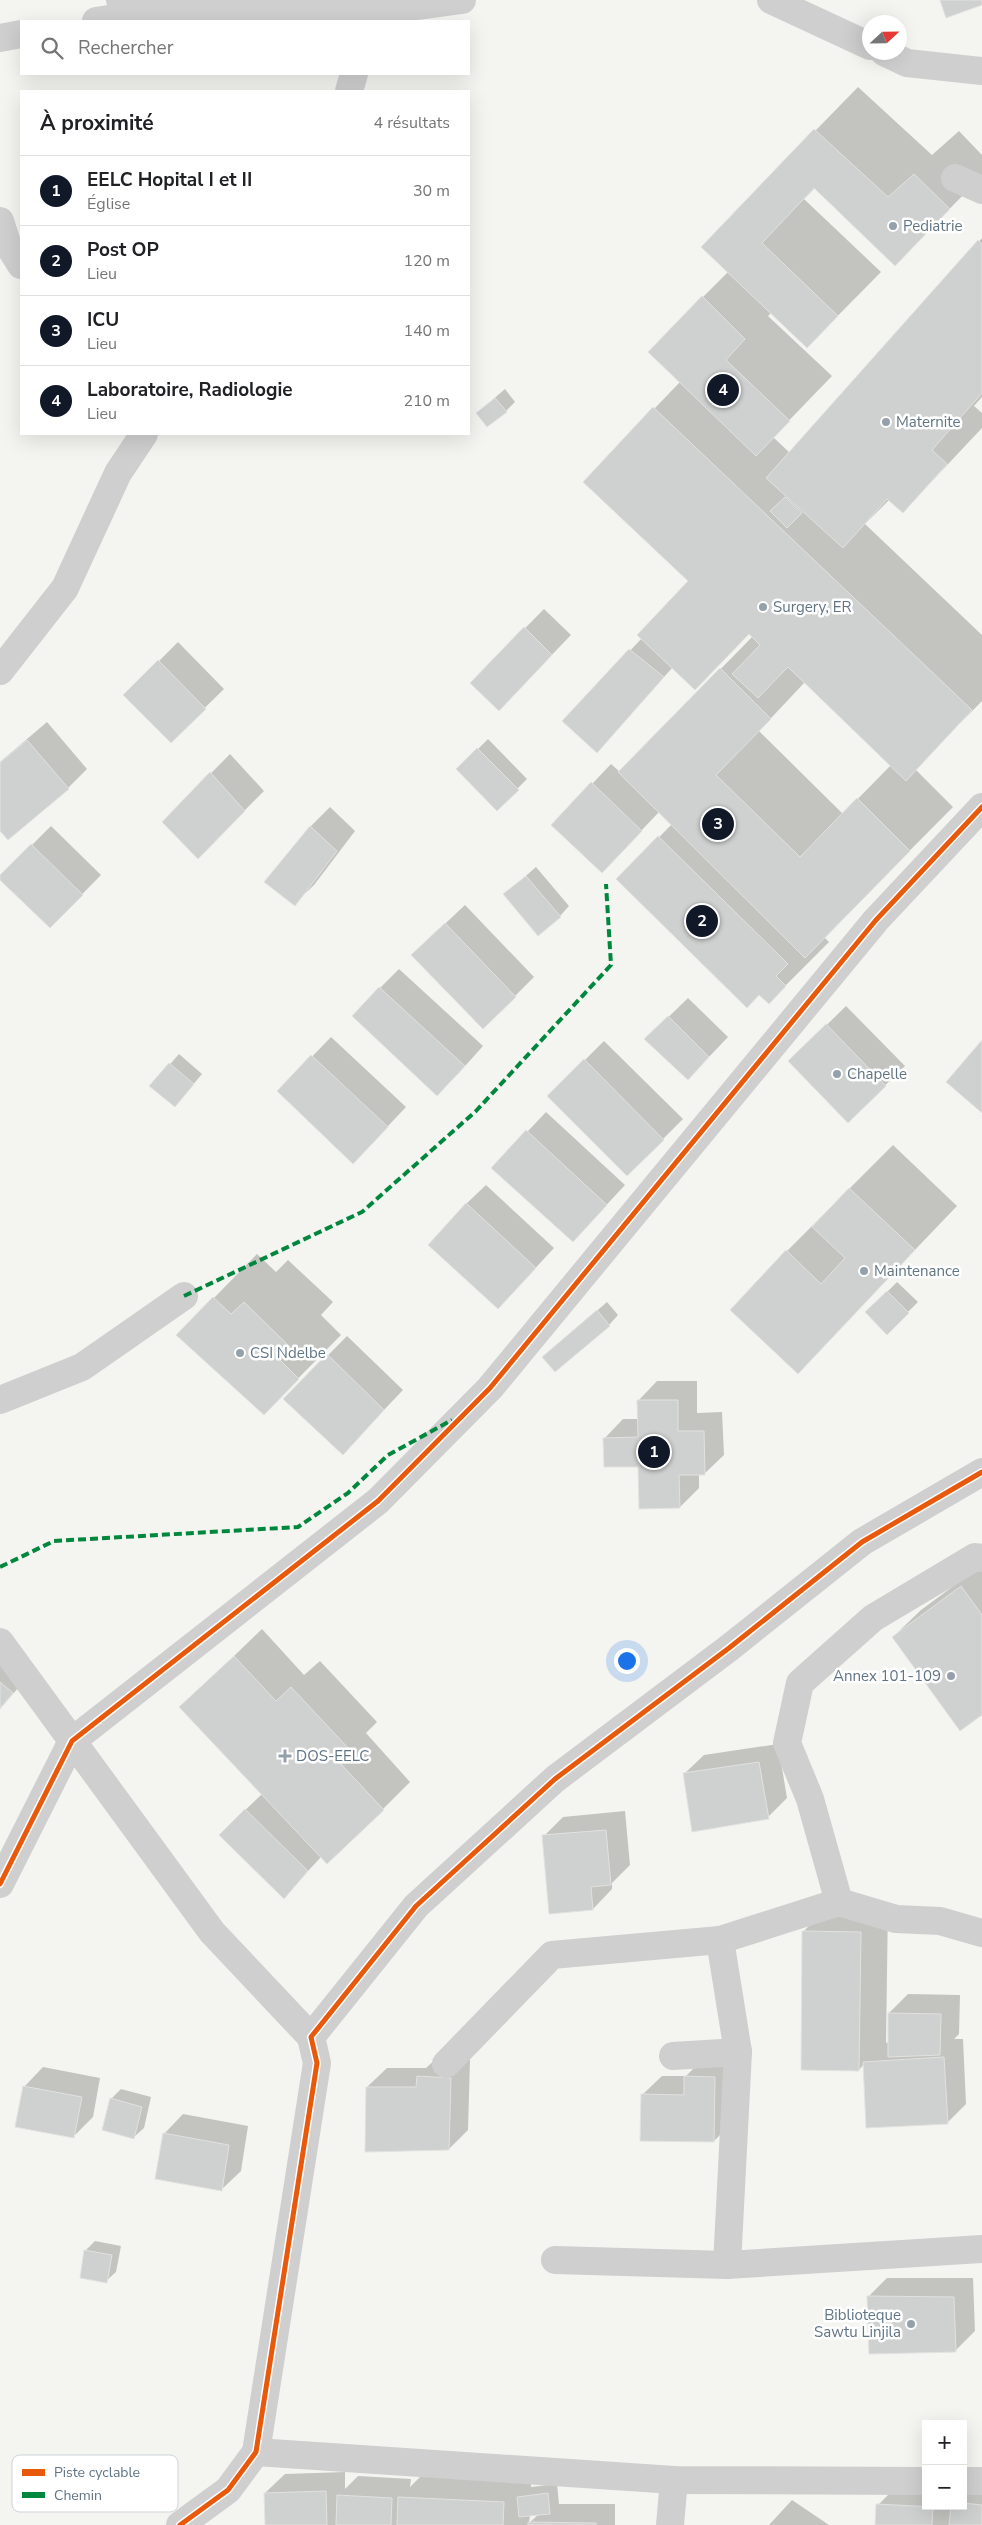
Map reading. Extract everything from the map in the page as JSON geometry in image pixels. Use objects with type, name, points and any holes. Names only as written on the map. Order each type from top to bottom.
[{"type":"street","points":[[120,0],[145,13]]},
{"type":"street","points":[[102,20],[145,13],[382,11],[462,0]]},
{"type":"street","points":[[772,0],[862,42]]},
{"type":"street","points":[[0,38],[20,34]]},
{"type":"street","points":[[901,60],[907,63],[982,72]]},
{"type":"street","points":[[349,90],[354,75]]},
{"type":"street","points":[[956,178],[982,190]]},
{"type":"street","points":[[0,221],[7,243],[20,263]]},
{"type":"street","points":[[0,671],[65,588],[118,473],[143,435]]},
{"type":"street","points":[[0,1884],[72,1741],[378,1501],[490,1388],[876,920],[982,807]]},
{"type":"street","points":[[0,1400],[82,1367],[184,1296]]},
{"type":"street","points":[[310,2037],[416,1906],[555,1779],[729,1648],[862,1542],[982,1472]]},
{"type":"street","points":[[839,1902],[810,1799],[787,1743],[800,1683],[873,1618],[975,1557],[982,1558]]},
{"type":"street","points":[[0,1642],[212,1932],[310,2037],[317,2063],[256,2452],[228,2490],[180,2525]]},
{"type":"street","points":[[446,2064],[552,1956],[720,1940],[839,1902],[896,1919],[940,1921],[982,1932]]},
{"type":"street","points":[[720,1940],[738,2052],[726,2264]]},
{"type":"street","points":[[673,2056],[738,2052]]},
{"type":"street","points":[[556,2260],[726,2264],[982,2249]]},
{"type":"street","points":[[256,2452],[674,2480],[922,2481]]},
{"type":"street","points":[[670,2525],[674,2480]]},
{"type":"street","points":[[967,2481],[982,2481]]},
{"type":"building","points":[[940,0],[982,0],[982,5],[946,18]]},
{"type":"building","name":"Pediatrie","points":[[814,129],[888,197],[914,174],[950,209],[895,266],[814,188],[762,243],[838,316],[807,348],[701,247]]},
{"type":"building","name":"Maternite","points":[[978,240],[982,244],[982,393],[932,450],[947,464],[903,513],[887,499],[843,548],[766,478]]},
{"type":"building","points":[[702,296],[745,339],[726,360],[790,421],[756,456],[648,352]]},
{"type":"building","points":[[495,398],[507,412],[487,427],[476,413]]},
{"type":"building","name":"Surgery, ER","points":[[653,407],[972,710],[906,781],[788,667],[758,698],[732,674],[760,645],[749,634],[695,690],[637,635],[688,581],[583,482]]},
{"type":"building","points":[[785,497],[802,513],[787,528],[770,511]]},
{"type":"building","points":[[524,627],[552,655],[499,711],[470,683]]},
{"type":"building","points":[[629,649],[664,677],[597,753],[562,721]]},
{"type":"building","points":[[158,660],[206,709],[171,743],[123,695]]},
{"type":"building","points":[[720,668],[771,719],[716,775],[800,857],[857,798],[910,851],[805,958],[618,772]]},
{"type":"building","points":[[27,740],[69,789],[8,840],[0,831],[0,763]]},
{"type":"building","points":[[477,748],[519,790],[497,811],[456,769]]},
{"type":"building","points":[[210,772],[245,811],[198,859],[162,822]]},
{"type":"building","points":[[591,782],[642,831],[602,873],[551,825]]},
{"type":"building","points":[[310,826],[337,851],[295,906],[264,882]]},
{"type":"building","points":[[658,836],[788,964],[776,976],[786,986],[769,1004],[759,995],[747,1008],[616,879]]},
{"type":"building","points":[[31,844],[83,895],[50,928],[0,880],[0,875]]},
{"type":"building","points":[[526,876],[561,917],[538,936],[503,894]]},
{"type":"building","points":[[445,923],[516,997],[483,1029],[411,955]]},
{"type":"building","points":[[379,987],[465,1066],[437,1096],[352,1016]]},
{"type":"building","points":[[668,1016],[709,1057],[688,1080],[644,1039]]},
{"type":"building","name":"Chapelle","points":[[826,1024],[886,1086],[848,1123],[788,1061]]},
{"type":"building","points":[[982,1040],[982,1113],[946,1082]]},
{"type":"building","points":[[311,1055],[388,1127],[353,1164],[277,1091]]},
{"type":"building","points":[[584,1059],[664,1140],[627,1176],[547,1096]]},
{"type":"building","points":[[169,1063],[194,1084],[175,1107],[149,1086]]},
{"type":"building","points":[[526,1130],[607,1205],[573,1242],[491,1168]]},
{"type":"building","name":"Maintenance","points":[[849,1188],[915,1250],[798,1374],[730,1310],[786,1250],[821,1284],[845,1258],[812,1227]]},
{"type":"building","points":[[466,1203],[536,1268],[498,1309],[428,1245]]},
{"type":"building","points":[[887,1291],[909,1313],[887,1335],[865,1312]]},
{"type":"building","name":"CSI Ndelbe","points":[[213,1297],[231,1314],[244,1302],[290,1347],[279,1359],[299,1379],[264,1415],[176,1335]]},
{"type":"building","points":[[597,1310],[610,1326],[555,1372],[542,1357]]},
{"type":"building","points":[[327,1354],[384,1410],[343,1455],[283,1399]]},
{"type":"building","points":[[637,1400],[678,1400],[678,1431],[704,1431],[705,1475],[679,1475],[680,1508],[639,1509],[638,1467],[604,1467],[603,1438],[638,1437]]},
{"type":"building","name":"Annex 101-109","points":[[961,1586],[982,1615],[982,1715],[960,1731],[892,1637]]},
{"type":"building","name":"DOS-EELC","points":[[234,1656],[276,1701],[291,1687],[350,1750],[339,1762],[384,1810],[327,1864],[179,1707]]},
{"type":"building","points":[[0,1682],[13,1693],[0,1708]]},
{"type":"building","points":[[759,1762],[769,1819],[692,1832],[683,1773]]},
{"type":"building","points":[[245,1809],[308,1871],[284,1899],[219,1835]]},
{"type":"building","points":[[606,1830],[611,1885],[591,1887],[593,1910],[549,1914],[542,1835]]},
{"type":"building","points":[[802,1931],[861,1932],[859,2071],[801,2070]]},
{"type":"building","points":[[888,2013],[941,2014],[940,2055],[888,2057]]},
{"type":"building","points":[[944,2057],[948,2124],[866,2128],[863,2062]]},
{"type":"building","points":[[417,2076],[451,2078],[449,2150],[365,2152],[366,2087],[416,2087]]},
{"type":"building","points":[[684,2076],[715,2077],[714,2142],[640,2141],[641,2094],[684,2095]]},
{"type":"building","points":[[23,2086],[82,2097],[74,2138],[15,2127]]},
{"type":"building","points":[[110,2098],[142,2107],[134,2139],[102,2130]]},
{"type":"building","points":[[163,2133],[229,2145],[222,2191],[155,2179]]},
{"type":"building","points":[[84,2250],[112,2255],[107,2283],[80,2278]]},
{"type":"building","name":"Biblioteque Sawtu Linjila","points":[[867,2296],[954,2297],[956,2352],[869,2354]]},
{"type":"building","points":[[326,2491],[327,2525],[265,2525],[264,2493]]},
{"type":"building","points":[[548,2493],[550,2514],[519,2517],[517,2497]]},
{"type":"building","points":[[337,2495],[392,2498],[391,2525],[336,2525]]},
{"type":"building","points":[[398,2497],[504,2502],[503,2525],[397,2525]]},
{"type":"building","points":[[967,2503],[982,2505],[982,2525],[949,2525],[951,2510],[967,2510]]},
{"type":"building","points":[[876,2504],[922,2506],[922,2510],[933,2510],[932,2525],[875,2525]]},
{"type":"building","points":[[528,2522],[596,2523],[596,2525],[528,2525]]},
{"type":"marked path","points":[[184,1296],[362,1212],[476,1111],[611,965],[606,884]]},
{"type":"marked path","points":[[0,1567],[54,1541],[298,1527],[348,1493],[388,1455],[452,1420]]},
{"type":"cycle path","points":[[0,1884],[72,1741],[378,1501],[490,1388],[876,920],[982,807]]},
{"type":"cycle path","points":[[180,2525],[228,2490],[256,2452],[317,2063],[311,2037],[416,1906],[555,1779],[729,1648],[862,1542],[982,1472]]},
{"type":"place","name":"Pediatrie","points":[[893,226]]},
{"type":"place","name":"Laboratoire, Radiologie","points":[[723,390]]},
{"type":"place","name":"Maternite","points":[[886,422]]},
{"type":"place","name":"Surgery, ER","points":[[763,607]]},
{"type":"place","name":"ICU","points":[[718,824]]},
{"type":"place","name":"Post OP","points":[[702,921]]},
{"type":"place","name":"Chapelle","points":[[837,1074]]},
{"type":"place","name":"Maintenance","points":[[864,1271]]},
{"type":"place","name":"CSI Ndelbe","points":[[240,1353]]},
{"type":"place","name":"EELC Hopital I et II","points":[[654,1452]]},
{"type":"place","name":"Annex 101-109","points":[[951,1676]]},
{"type":"place","name":"DOS-EELC","points":[[285,1756]]},
{"type":"place","name":"Biblioteque Sawtu Linjila","points":[[911,2324]]}]
